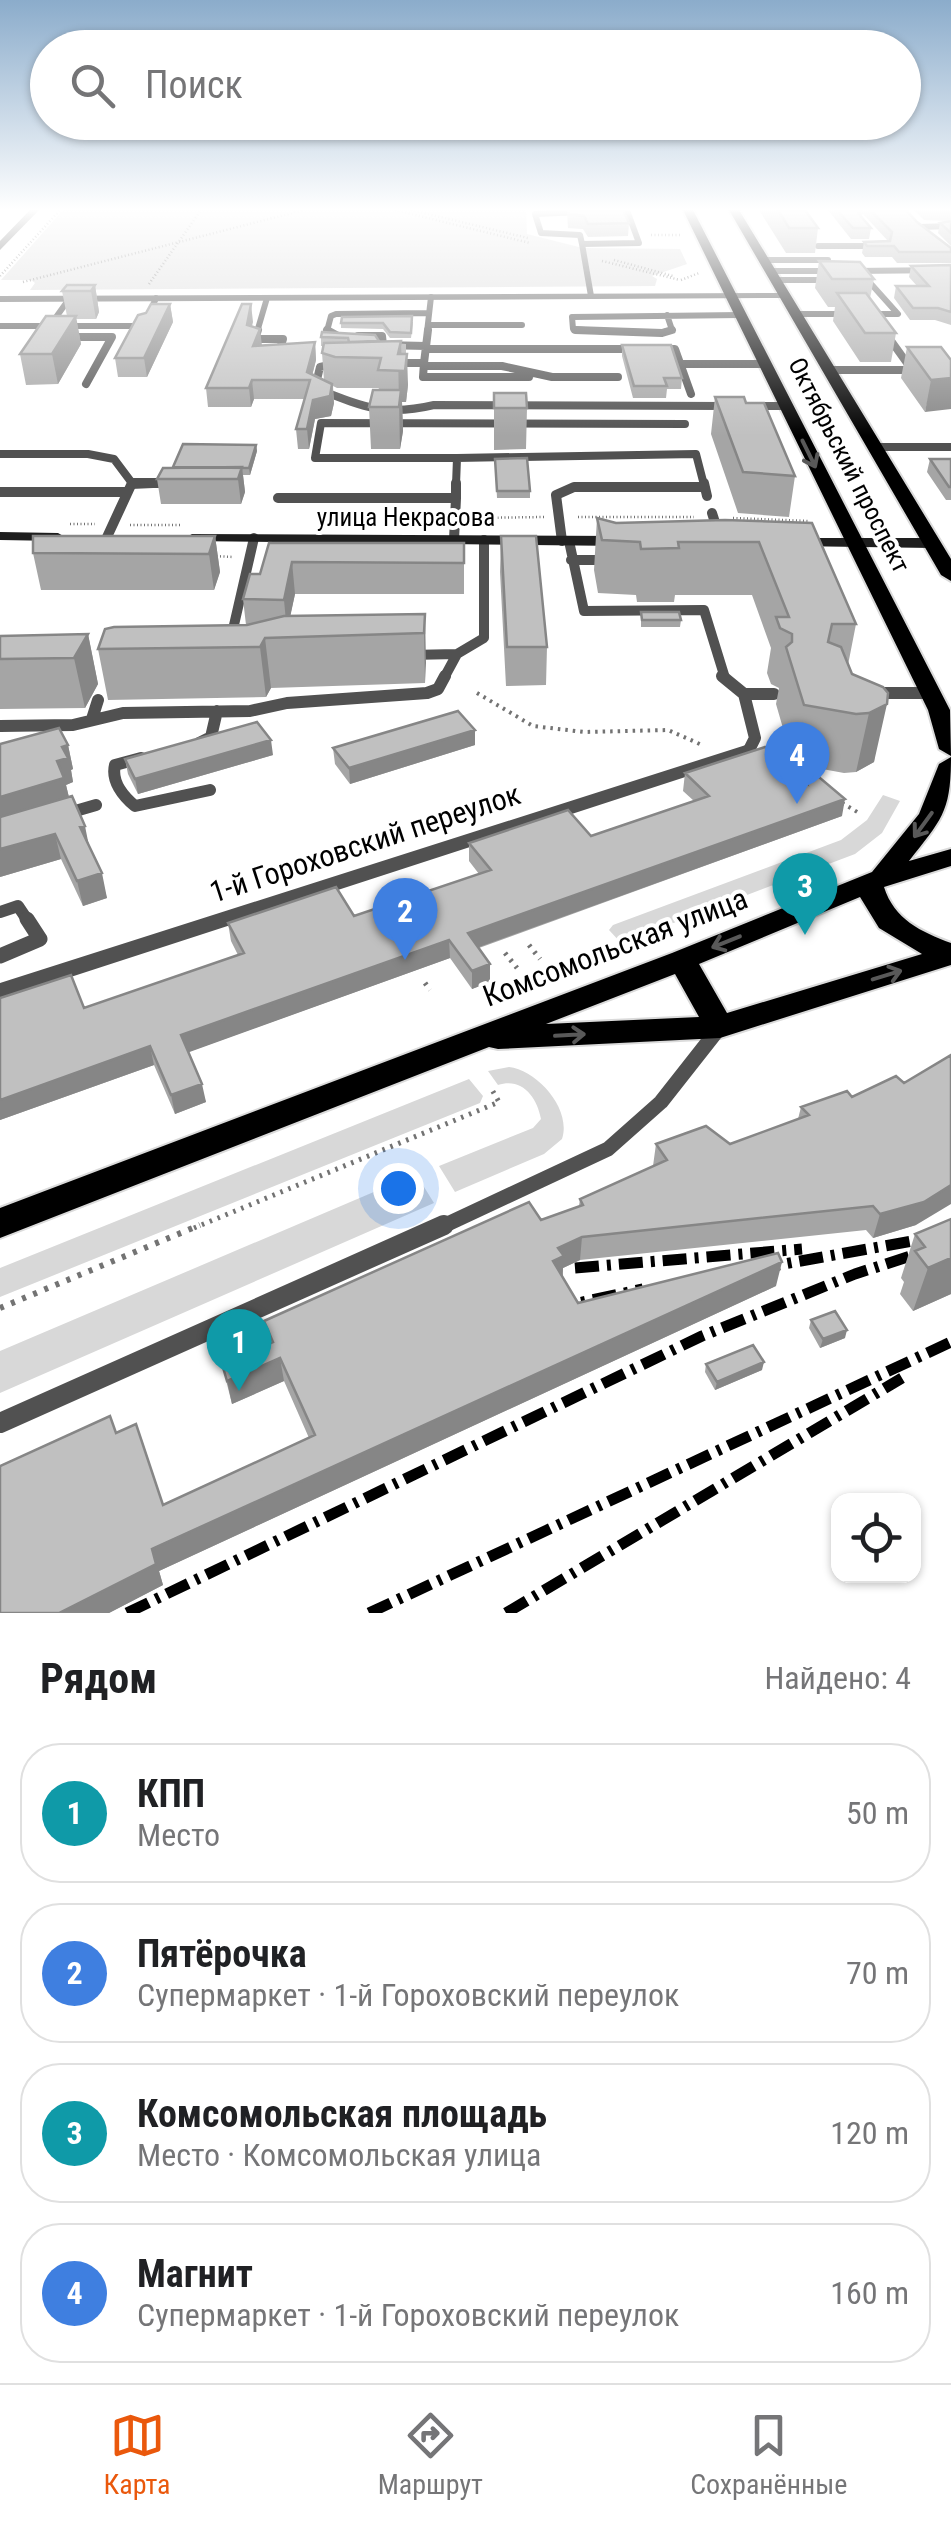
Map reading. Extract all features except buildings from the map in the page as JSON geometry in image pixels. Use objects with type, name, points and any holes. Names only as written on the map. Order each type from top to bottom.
[{"type":"main road","name":"Октябрьский проспект","points":[[725,285],[931,693],[951,750]]},
{"type":"main road","name":"Октябрьский проспект","points":[[777,285],[941,552],[951,575]]},
{"type":"main road","points":[[951,764],[931,816],[876,881],[874,905],[910,940],[951,954]]},
{"type":"main road","name":"Комсомольская улица","points":[[0,1223],[682,960],[876,881],[951,857]]},
{"type":"main road","name":"Комсомольская улица","points":[[473,1040],[720,1026],[951,954]]},
{"type":"main road","points":[[682,960],[720,1026]]},
{"type":"street","points":[[0,299],[730,295],[753,285]]},
{"type":"street","points":[[0,536],[71,537]]},
{"type":"street","points":[[89,537],[124,537]]},
{"type":"street","name":"улица Некрасова","points":[[175,538],[254,538],[296,543],[646,542]]},
{"type":"street","points":[[702,542],[740,543]]},
{"type":"street","points":[[777,543],[853,544],[941,552]]},
{"type":"street","name":"1-й Гороховский переулок","points":[[0,992],[739,753]]},
{"type":"lane","points":[[589,285],[591,296]]},
{"type":"lane","points":[[794,314],[898,314],[872,285]]},
{"type":"lane","points":[[431,297],[424,376],[552,377],[620,384]]},
{"type":"lane","points":[[0,326],[144,326],[156,298]]},
{"type":"lane","points":[[267,298],[255,338],[284,338],[277,358]]},
{"type":"lane","points":[[69,299],[42,337],[112,337],[86,384]]},
{"type":"lane","points":[[429,313],[336,314],[330,316],[327,332],[332,336],[382,336],[383,345],[676,350],[691,394]]},
{"type":"lane","points":[[874,314],[912,370]]},
{"type":"lane","points":[[666,315],[672,330],[669,332],[575,331],[572,317],[666,315],[740,315]]},
{"type":"lane","points":[[428,325],[522,325]]},
{"type":"lane","points":[[615,349],[623,344],[622,332]]},
{"type":"lane","points":[[615,349],[626,406]]},
{"type":"lane","points":[[329,353],[345,354],[345,363],[320,367],[315,388],[365,410],[408,411],[434,405],[785,406]]},
{"type":"lane","points":[[378,363],[424,364]]},
{"type":"lane","points":[[680,364],[764,364]]},
{"type":"lane","points":[[828,370],[926,370]]},
{"type":"lane","points":[[686,424],[321,424],[315,458],[696,454],[705,491],[574,487],[556,495],[584,610],[704,610],[722,676],[744,694],[755,738],[739,753]]},
{"type":"lane","points":[[874,447],[951,447]]},
{"type":"lane","points":[[0,454],[88,454],[114,459],[129,488]]},
{"type":"lane","points":[[447,544],[456,498],[457,458]]},
{"type":"lane","points":[[0,492],[189,483]]},
{"type":"lane","points":[[107,537],[129,488]]},
{"type":"lane","points":[[278,498],[456,498]]},
{"type":"lane","points":[[712,513],[722,543]]},
{"type":"lane","points":[[229,648],[254,538]]},
{"type":"lane","points":[[401,655],[457,654],[484,638],[484,540]]},
{"type":"lane","points":[[571,560],[631,560]]},
{"type":"lane","points":[[0,726],[73,725],[123,712],[217,711],[427,693],[438,689],[457,654]]},
{"type":"lane","points":[[861,694],[931,693]]},
{"type":"lane","points":[[744,694],[774,694]]},
{"type":"lane","points":[[92,719],[98,700]]},
{"type":"lane","points":[[186,746],[210,737],[217,711]]},
{"type":"lane","points":[[154,754],[114,766],[112,774],[125,798],[135,806],[210,790]]},
{"type":"lane","points":[[58,816],[96,805]]},
{"type":"lane","points":[[0,912],[18,906],[40,939],[0,956]]},
{"type":"lane","points":[[0,1423],[587,1162],[654,1113],[720,1026]]},
{"type":"path","points":[[144,291],[148,285]]},
{"type":"path","points":[[477,693],[534,726],[584,732],[668,730],[739,753]]},
{"type":"path","points":[[830,795],[859,813]]},
{"type":"path","points":[[528,944],[540,959]]},
{"type":"path","points":[[504,953],[517,968]]},
{"type":"path","points":[[425,982],[430,990]]},
{"type":"path","points":[[0,1308],[499,1102],[491,1088]]},
{"type":"shaded area","points":[[33,285],[655,285],[655,286],[30,290]]},
{"type":"shaded area","points":[[883,795],[900,801],[882,833],[855,854],[621,943],[609,930],[613,925],[841,840],[867,820]]},
{"type":"shaded area","points":[[509,1067],[530,1075],[550,1093],[562,1116],[562,1139],[544,1154],[455,1192],[439,1166],[533,1128],[541,1119],[527,1091],[514,1084],[498,1085],[488,1071]]},
{"type":"shaded area","points":[[469,1079],[483,1096],[480,1103],[0,1297],[0,1268]]},
{"type":"shaded area","points":[[416,1174],[434,1203],[0,1393],[0,1351]]},
{"type":"railway","points":[[756,1269],[929,1238]]},
{"type":"railway","points":[[127,1613],[702,1336],[855,1274],[951,1243]]},
{"type":"railway","points":[[575,1268],[802,1249]]},
{"type":"railway","points":[[550,1309],[643,1289]]},
{"type":"railway","points":[[369,1613],[951,1342]]},
{"type":"railway","points":[[506,1613],[902,1378]]},
{"type":"place","name":"Магнит","points":[[797,804]]},
{"type":"place","name":"Комсомольская площадь","points":[[805,935]]},
{"type":"place","name":"Пятёрочка","points":[[405,960]]},
{"type":"place","name":"КПП","points":[[239,1391]]}]
